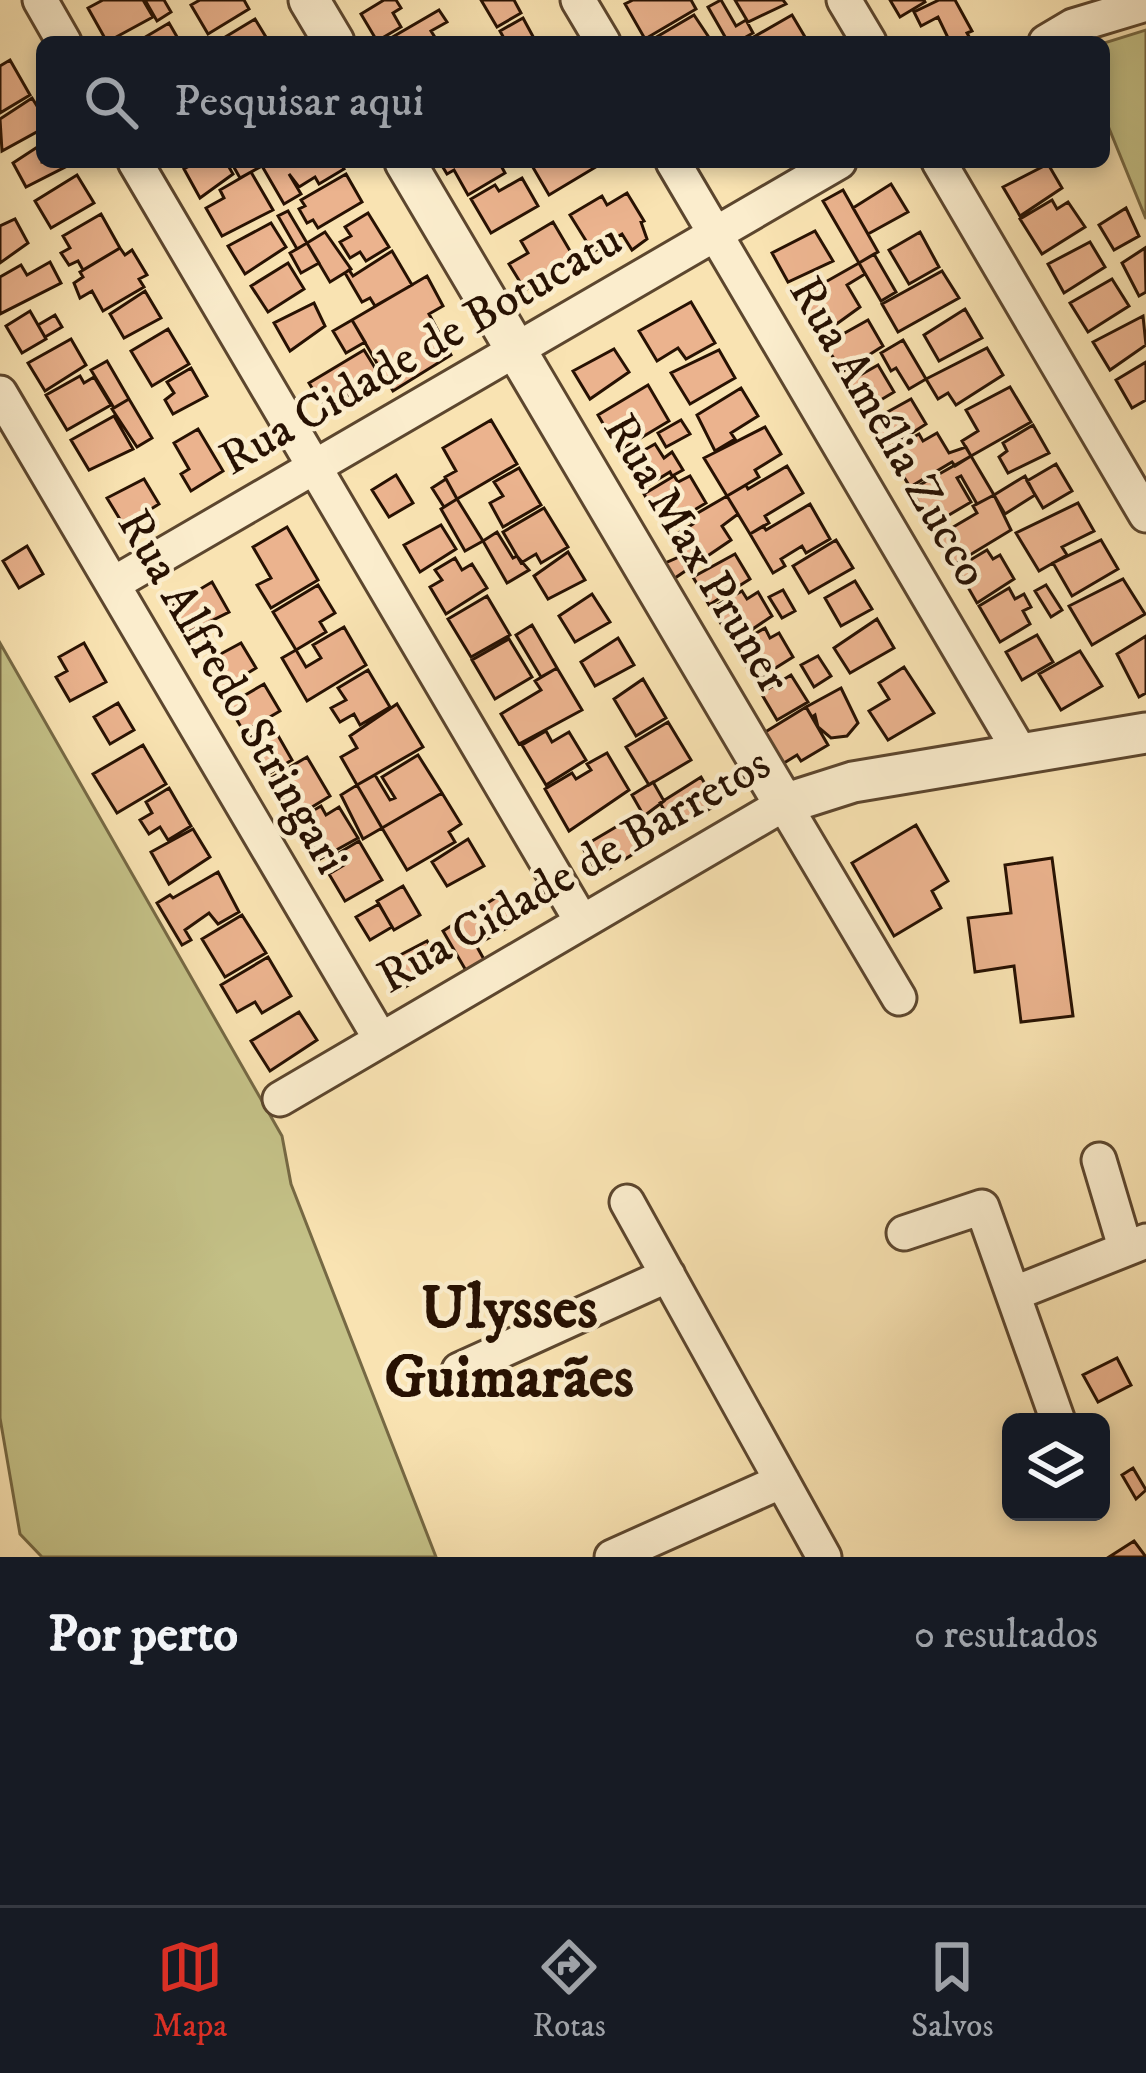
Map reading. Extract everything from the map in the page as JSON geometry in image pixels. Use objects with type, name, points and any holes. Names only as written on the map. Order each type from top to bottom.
[{"type":"street","points":[[40,0],[61,36]]},
{"type":"street","points":[[310,0],[331,36]]},
{"type":"street","points":[[578,0],[599,36]]},
{"type":"street","points":[[844,0],[865,36]]},
{"type":"street","points":[[1062,23],[1146,4]]},
{"type":"street","points":[[139,168],[582,922]]},
{"type":"street","name":"Rua Max Pruner","points":[[409,168],[899,998]]},
{"type":"street","name":"Rua Amélia Zucco","points":[[677,168],[1020,752]]},
{"type":"street","name":"Rua Cidade de Botucatu","points":[[112,584],[829,168]]},
{"type":"street","points":[[943,168],[1146,515]]},
{"type":"street","name":"Rua Alfredo Stringari","points":[[0,393],[381,1040]]},
{"type":"street","name":"Rua Cidade de Barretos","points":[[280,1099],[784,804],[853,782],[1146,733]]},
{"type":"street","points":[[1013,1294],[1136,1244],[1099,1160]]},
{"type":"street","points":[[627,1202],[824,1557]]},
{"type":"street","points":[[904,1233],[982,1207],[1055,1413]]},
{"type":"street","points":[[459,1370],[668,1275]]},
{"type":"street","points":[[612,1557],[782,1481]]},
{"type":"shaded area","points":[[1146,30],[1146,219],[1110,131],[1110,41]]},
{"type":"shaded area","points":[[0,643],[282,1136],[291,1184],[436,1557],[42,1557],[20,1534],[0,1418]]},
{"type":"building","points":[[103,0],[143,0],[153,17],[118,36],[104,36],[88,8]]},
{"type":"building","points":[[145,0],[164,0],[171,12],[157,21]]},
{"type":"building","points":[[200,0],[244,0],[249,9],[208,34],[191,5]]},
{"type":"building","points":[[384,0],[396,0],[401,8],[393,13],[401,27],[386,36],[374,36],[361,14]]},
{"type":"building","points":[[481,0],[514,0],[521,13],[497,27]]},
{"type":"building","points":[[691,0],[696,9],[643,36],[625,4]]},
{"type":"building","points":[[721,0],[736,26],[746,20],[753,33],[725,36],[708,7]]},
{"type":"building","points":[[735,0],[783,0],[786,4],[748,22]]},
{"type":"building","points":[[890,0],[924,0],[925,2],[900,17]]},
{"type":"building","points":[[939,0],[955,0],[972,31],[969,36],[947,36],[938,17],[921,26],[914,12]]},
{"type":"building","points":[[439,10],[447,22],[431,31],[434,36],[394,36]]},
{"type":"building","points":[[694,15],[708,36],[658,36]]},
{"type":"building","points":[[792,15],[804,36],[755,36]]},
{"type":"building","points":[[523,18],[533,36],[503,36],[500,31]]},
{"type":"building","points":[[255,19],[265,36],[227,36]]},
{"type":"building","points":[[169,23],[177,36],[147,36]]},
{"type":"building","points":[[10,60],[30,95],[0,113],[0,66]]},
{"type":"building","points":[[32,98],[36,104],[36,132],[2,151],[0,119]]},
{"type":"building","points":[[36,148],[36,168],[63,168],[26,187],[13,163]]},
{"type":"building","points":[[230,168],[233,174],[200,198],[184,169]]},
{"type":"building","points":[[234,168],[258,168],[240,178]]},
{"type":"building","points":[[263,168],[343,168],[319,184],[315,177],[299,187],[289,174],[301,194],[284,204]]},
{"type":"building","points":[[443,168],[502,168],[505,173],[468,195],[454,170],[447,174]]},
{"type":"building","points":[[533,168],[594,168],[549,195]]},
{"type":"building","points":[[1040,168],[1050,168],[1062,188],[1020,216],[1003,187]]},
{"type":"building","points":[[251,172],[273,210],[222,236],[206,208],[224,198],[220,190]]},
{"type":"building","points":[[346,174],[362,202],[318,228],[313,220],[307,223],[299,209],[305,206],[301,200]]},
{"type":"building","points":[[77,175],[94,203],[51,228],[35,201]]},
{"type":"building","points":[[522,178],[538,206],[491,233],[471,199],[495,185],[499,191]]},
{"type":"building","points":[[891,184],[908,212],[868,234],[853,208]]},
{"type":"building","points":[[843,190],[878,252],[859,263],[823,201]]},
{"type":"building","points":[[627,193],[644,221],[647,239],[632,250],[622,234],[593,252],[570,215],[602,196],[607,205]]},
{"type":"building","points":[[1052,200],[1057,209],[1068,202],[1085,227],[1042,254],[1020,219]]},
{"type":"building","points":[[1126,208],[1139,236],[1114,250],[1099,225]]},
{"type":"building","points":[[288,211],[307,243],[297,249],[278,216]]},
{"type":"building","points":[[368,213],[389,247],[366,261],[360,252],[350,258],[340,242],[351,236],[345,227]]},
{"type":"building","points":[[101,214],[120,248],[83,270],[78,261],[69,265],[61,253],[70,248],[63,236]]},
{"type":"building","points":[[15,219],[28,243],[0,263],[0,226]]},
{"type":"building","points":[[553,222],[576,261],[525,290],[509,264],[528,253],[521,241]]},
{"type":"building","points":[[271,223],[286,247],[245,274],[228,246]]},
{"type":"building","points":[[815,231],[833,261],[788,282],[772,253]]},
{"type":"building","points":[[325,232],[351,269],[330,282],[307,243]]},
{"type":"building","points":[[920,232],[939,267],[909,284],[889,250]]},
{"type":"building","points":[[1090,242],[1105,267],[1064,293],[1048,264]]},
{"type":"building","points":[[307,243],[319,263],[301,273],[290,253]]},
{"type":"building","points":[[120,248],[125,255],[132,250],[147,275],[139,279],[144,287],[103,311],[92,291],[80,298],[74,283],[83,277],[80,272]]},
{"type":"building","points":[[1145,248],[1146,292],[1139,296],[1122,263]]},
{"type":"building","points":[[392,251],[412,285],[375,306],[370,298],[362,302],[345,273],[349,270],[353,276]]},
{"type":"building","points":[[874,254],[896,292],[881,301],[859,263]]},
{"type":"building","points":[[50,262],[61,283],[0,314],[0,277],[21,265],[27,275]]},
{"type":"building","points":[[288,263],[304,289],[268,312],[251,286]]},
{"type":"building","points":[[859,263],[865,274],[847,285],[860,307],[820,336],[799,297]]},
{"type":"building","points":[[942,271],[959,298],[898,332],[882,304]]},
{"type":"building","points":[[427,276],[443,306],[429,314],[451,355],[393,391],[352,320]]},
{"type":"building","points":[[1112,279],[1129,306],[1088,332],[1070,303]]},
{"type":"building","points":[[145,291],[161,318],[124,338],[110,314]]},
{"type":"building","points":[[691,302],[715,343],[686,359],[678,348],[657,361],[639,331]]},
{"type":"building","points":[[314,303],[325,326],[290,351],[274,323]]},
{"type":"building","points":[[965,309],[982,338],[939,361],[924,335]]},
{"type":"building","points":[[30,311],[46,339],[22,353],[6,326]]},
{"type":"building","points":[[55,315],[62,327],[45,337],[38,325]]},
{"type":"building","points":[[1143,316],[1146,345],[1110,370],[1093,342]]},
{"type":"building","points":[[352,320],[365,342],[346,353],[333,331]]},
{"type":"building","points":[[868,320],[883,346],[842,372],[825,344]]},
{"type":"building","points":[[168,329],[189,364],[152,386],[131,351]]},
{"type":"building","points":[[71,339],[86,365],[45,391],[28,363]]},
{"type":"building","points":[[903,340],[926,379],[909,389],[881,353]]},
{"type":"building","points":[[987,348],[1003,375],[956,405],[948,393],[938,399],[926,379]]},
{"type":"building","points":[[614,349],[629,372],[590,399],[573,371]]},
{"type":"building","points":[[364,350],[380,376],[325,409],[309,383]]},
{"type":"building","points":[[719,350],[735,378],[690,404],[671,373]]},
{"type":"building","points":[[107,361],[129,399],[114,408],[91,370]]},
{"type":"building","points":[[1146,362],[1146,400],[1132,408],[1116,380]]},
{"type":"building","points":[[878,365],[894,392],[864,410],[848,382]]},
{"type":"building","points":[[191,368],[207,396],[173,414],[165,400],[174,393],[167,382]]},
{"type":"building","points":[[80,376],[84,383],[94,377],[111,405],[67,430],[46,395]]},
{"type":"building","points":[[648,385],[669,421],[619,451],[598,415]]},
{"type":"building","points":[[1010,387],[1031,422],[971,456],[962,441],[978,431],[966,410]]},
{"type":"building","points":[[741,388],[758,416],[731,433],[735,439],[715,451],[697,415]]},
{"type":"building","points":[[129,399],[152,438],[137,447],[112,409]]},
{"type":"building","points":[[911,399],[926,424],[887,449],[871,421]]},
{"type":"building","points":[[114,416],[133,449],[89,470],[71,440]]},
{"type":"building","points":[[491,420],[517,464],[457,499],[445,477],[456,471],[443,448]]},
{"type":"building","points":[[681,420],[690,434],[666,447],[658,433]]},
{"type":"building","points":[[1033,425],[1049,453],[1008,473],[999,457],[1007,451],[1003,443]]},
{"type":"building","points":[[765,427],[781,454],[755,470],[759,477],[727,496],[704,458]]},
{"type":"building","points":[[198,429],[223,471],[191,491],[181,474],[189,469],[174,443]]},
{"type":"building","points":[[937,433],[949,453],[966,447],[971,456],[910,487],[888,451],[919,434],[923,441]]},
{"type":"building","points":[[655,444],[664,458],[672,452],[683,470],[672,476],[670,472],[642,489],[625,461]]},
{"type":"building","points":[[971,456],[994,495],[977,504],[961,476],[957,478],[971,502],[932,525],[911,490]]},
{"type":"building","points":[[1056,464],[1072,491],[1043,508],[1027,481]]},
{"type":"building","points":[[787,466],[803,493],[765,516],[769,523],[750,534],[727,496]]},
{"type":"building","points":[[519,468],[541,505],[503,527],[490,503],[503,496],[494,482]]},
{"type":"building","points":[[396,475],[413,503],[389,517],[372,490]]},
{"type":"building","points":[[674,476],[678,482],[690,476],[706,503],[664,528],[644,494]]},
{"type":"building","points":[[1025,476],[1035,495],[1005,514],[994,495]]},
{"type":"building","points":[[144,479],[159,504],[124,526],[107,498]]},
{"type":"building","points":[[446,479],[457,499],[444,507],[432,488]]},
{"type":"building","points":[[994,495],[1011,530],[955,564],[938,536],[977,513],[973,506]]},
{"type":"building","points":[[727,496],[738,514],[722,526],[731,540],[672,580],[663,564],[681,556],[670,538],[693,524],[689,518]]},
{"type":"building","points":[[457,499],[483,541],[465,551],[441,509]]},
{"type":"building","points":[[1078,503],[1094,531],[1062,547],[1067,555],[1039,571],[1016,533]]},
{"type":"building","points":[[810,504],[830,539],[806,553],[802,546],[781,559],[785,566],[773,573],[750,534]]},
{"type":"building","points":[[544,508],[568,547],[541,563],[536,554],[521,563],[503,532]]},
{"type":"building","points":[[441,525],[456,549],[420,572],[404,545]]},
{"type":"building","points":[[287,527],[318,580],[271,608],[257,585],[271,578],[253,547]]},
{"type":"building","points":[[497,532],[513,558],[517,556],[529,570],[507,583],[483,541]]},
{"type":"building","points":[[836,540],[853,568],[809,593],[793,566]]},
{"type":"building","points":[[1101,540],[1118,569],[1072,596],[1053,563]]},
{"type":"building","points":[[27,546],[43,574],[19,588],[3,561]]},
{"type":"building","points":[[987,550],[993,559],[1000,555],[1014,579],[977,603],[957,568]]},
{"type":"building","points":[[568,552],[585,580],[548,599],[534,576]]},
{"type":"building","points":[[735,554],[750,579],[709,605],[693,577]]},
{"type":"building","points":[[455,558],[462,570],[472,564],[487,588],[446,614],[430,587],[442,580],[435,570]]},
{"type":"building","points":[[1123,579],[1145,614],[1092,645],[1069,606]]},
{"type":"building","points":[[855,581],[872,609],[841,626],[825,598]]},
{"type":"building","points":[[212,582],[229,612],[187,633],[172,606]]},
{"type":"building","points":[[318,585],[335,613],[320,622],[326,632],[296,650],[273,612]]},
{"type":"building","points":[[1046,585],[1062,610],[1051,617],[1035,591]]},
{"type":"building","points":[[1009,588],[1015,599],[1024,594],[1031,607],[1023,611],[1030,624],[1000,642],[979,606]]},
{"type":"building","points":[[783,590],[795,611],[782,618],[769,597]]},
{"type":"building","points":[[742,591],[747,599],[758,592],[772,616],[732,643],[712,608]]},
{"type":"building","points":[[592,594],[610,622],[575,642],[559,616]]},
{"type":"building","points":[[487,596],[510,635],[471,657],[448,619]]},
{"type":"building","points":[[877,619],[894,648],[850,673],[834,648]]},
{"type":"building","points":[[532,625],[557,668],[541,677],[516,635]]},
{"type":"building","points":[[344,627],[366,665],[307,701],[282,658],[296,650],[306,667],[321,658],[313,645]]},
{"type":"building","points":[[765,628],[770,638],[779,633],[793,657],[755,681],[734,646]]},
{"type":"building","points":[[1037,635],[1053,662],[1022,680],[1006,652]]},
{"type":"building","points":[[1146,636],[1146,693],[1139,697],[1117,654]]},
{"type":"building","points":[[618,638],[634,665],[595,686],[581,662]]},
{"type":"building","points":[[509,639],[532,677],[495,699],[472,660]]},
{"type":"building","points":[[84,643],[106,682],[70,701],[56,677],[67,671],[59,657]]},
{"type":"building","points":[[241,643],[256,668],[220,690],[204,663]]},
{"type":"building","points":[[1080,651],[1102,686],[1061,710],[1039,674]]},
{"type":"building","points":[[818,656],[831,676],[814,687],[801,665]]},
{"type":"building","points":[[904,667],[934,713],[888,740],[869,711],[889,699],[879,683]]},
{"type":"building","points":[[557,668],[582,710],[519,744],[501,714],[541,690],[535,681]]},
{"type":"building","points":[[368,670],[390,707],[360,725],[354,714],[340,722],[331,708],[346,700],[338,688]]},
{"type":"building","points":[[791,675],[808,702],[777,720],[761,693]]},
{"type":"building","points":[[643,679],[666,718],[636,736],[614,699]]},
{"type":"building","points":[[264,684],[280,711],[244,732],[228,705]]},
{"type":"building","points":[[841,688],[858,723],[847,736],[831,738],[806,707]]},
{"type":"building","points":[[118,703],[134,730],[110,744],[94,717]]},
{"type":"building","points":[[397,704],[423,747],[357,785],[341,757],[357,748],[350,736]]},
{"type":"building","points":[[806,707],[828,745],[801,761],[797,755],[784,763],[762,734]]},
{"type":"building","points":[[668,722],[691,760],[649,785],[626,747]]},
{"type":"building","points":[[272,725],[292,760],[268,774],[251,737]]},
{"type":"building","points":[[546,731],[552,742],[569,732],[586,760],[546,785],[522,745]]},
{"type":"building","points":[[143,745],[166,784],[117,813],[93,774]]},
{"type":"building","points":[[607,753],[629,790],[569,831],[545,789],[572,773],[576,779],[591,770],[587,764]]},
{"type":"building","points":[[418,755],[442,793],[382,828],[357,785],[375,775],[390,800],[395,798],[382,777]]},
{"type":"building","points":[[307,757],[330,796],[294,818],[271,778]]},
{"type":"building","points":[[701,777],[717,805],[675,828],[660,803]]},
{"type":"building","points":[[653,782],[664,801],[644,816],[632,795]]},
{"type":"building","points":[[357,785],[382,828],[363,839],[341,795]]},
{"type":"building","points":[[169,788],[191,826],[168,840],[160,827],[149,834],[140,820],[152,813],[146,802]]},
{"type":"building","points":[[442,793],[461,824],[449,832],[455,842],[407,870],[382,828]]},
{"type":"building","points":[[321,806],[326,815],[339,807],[358,838],[320,859],[297,820]]},
{"type":"building","points":[[626,821],[643,848],[599,875],[582,847]]},
{"type":"building","points":[[916,825],[948,881],[932,891],[941,908],[894,936],[852,863]]},
{"type":"building","points":[[193,829],[210,857],[169,884],[151,852]]},
{"type":"building","points":[[468,839],[484,866],[447,886],[432,862]]},
{"type":"building","points":[[359,841],[382,880],[345,901],[329,874],[344,865],[337,854]]},
{"type":"building","points":[[1052,858],[1073,1016],[1021,1022],[1014,966],[975,972],[968,918],[1011,913],[1005,865]]},
{"type":"building","points":[[218,872],[239,912],[218,924],[209,913],[185,930],[191,940],[182,945],[157,903]]},
{"type":"building","points":[[403,886],[420,915],[394,930],[377,901]]},
{"type":"building","points":[[500,895],[516,923],[476,945],[486,963],[468,974],[443,931]]},
{"type":"building","points":[[379,904],[392,927],[370,940],[356,917]]},
{"type":"building","points":[[242,915],[266,953],[225,977],[202,939]]},
{"type":"building","points":[[427,941],[440,964],[398,992],[381,965]]},
{"type":"building","points":[[268,957],[291,996],[262,1013],[255,1002],[237,1012],[221,985]]},
{"type":"building","points":[[299,1012],[317,1040],[270,1071],[251,1041]]},
{"type":"building","points":[[1117,1358],[1131,1385],[1098,1402],[1083,1375]]},
{"type":"building","points":[[1133,1468],[1146,1490],[1136,1499],[1122,1475]]},
{"type":"building","points":[[1134,1541],[1146,1557],[1109,1557]]},
{"type":"district","name":"Ulysses Guimarães","points":[[509,1344]]}]
